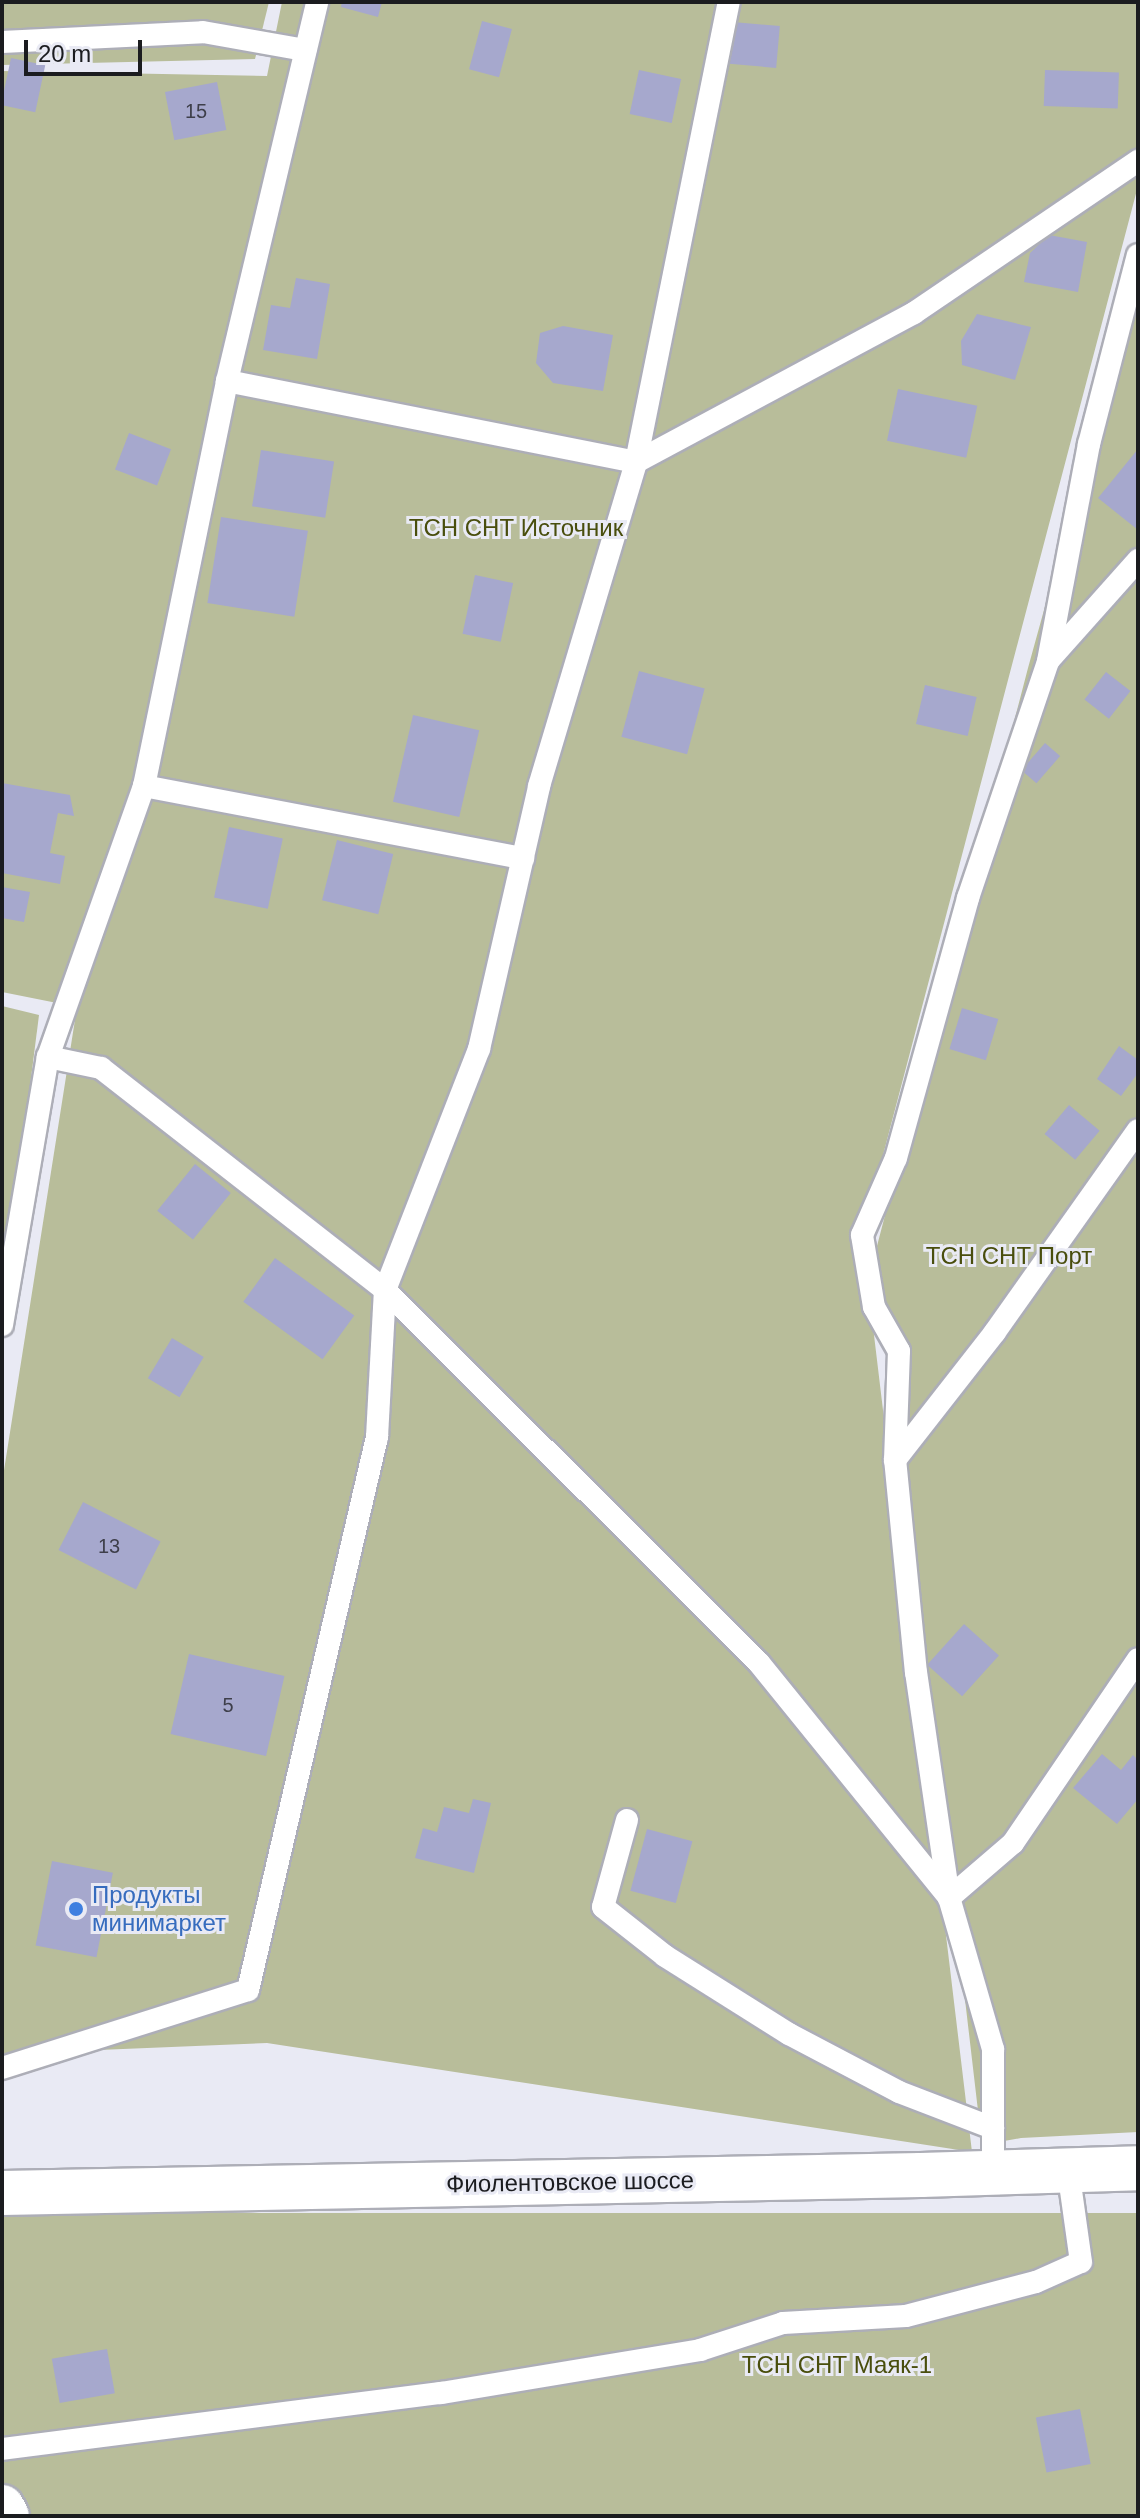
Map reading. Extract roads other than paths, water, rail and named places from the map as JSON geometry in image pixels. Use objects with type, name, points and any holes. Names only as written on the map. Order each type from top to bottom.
[{"type":"main road","name":"Фиолентовское шоссе","points":[[2,2193],[1138,2168]]},
{"type":"main road","points":[[2,2507],[7,2516]]},
{"type":"lane","points":[[2,1325],[48,1057],[144,786],[227,381],[317,2]]},
{"type":"lane","points":[[2,2068],[248,1990],[377,1437],[385,1290],[479,1049],[539,786],[636,462],[729,2]]},
{"type":"lane","points":[[2,42],[203,32],[305,50]]},
{"type":"lane","points":[[227,381],[636,462],[914,313],[1138,161]]},
{"type":"lane","points":[[993,2173],[993,2049],[949,1898],[916,1673],[895,1460],[899,1351],[874,1307],[862,1235],[896,1158],[968,898],[1048,661],[1089,444],[1138,255]]},
{"type":"lane","points":[[1048,661],[1138,560]]},
{"type":"lane","points":[[144,786],[523,858]]},
{"type":"lane","points":[[48,1057],[101,1068],[385,1290],[759,1663],[949,1898]]},
{"type":"lane","points":[[895,1460],[995,1332],[1138,1130]]},
{"type":"lane","points":[[949,1898],[1013,1843],[1138,1659]]},
{"type":"lane","points":[[627,1820],[603,1907],[665,1956],[789,2034],[899,2092],[993,2128]]},
{"type":"lane","points":[[2,2449],[456,2391],[700,2350],[783,2323],[906,2316],[1036,2282],[1081,2262],[1068,2170]]},
{"type":"place","name":"Продукты минимаркет","points":[[76,1909]]},
{"type":"park label","name":"ТСН СНТ Источник","points":[[516,528]]},
{"type":"park label","name":"ТСН СНТ Порт","points":[[1009,1256]]},
{"type":"park label","name":"ТСН СНТ Маяк-1","points":[[837,2365]]}]
